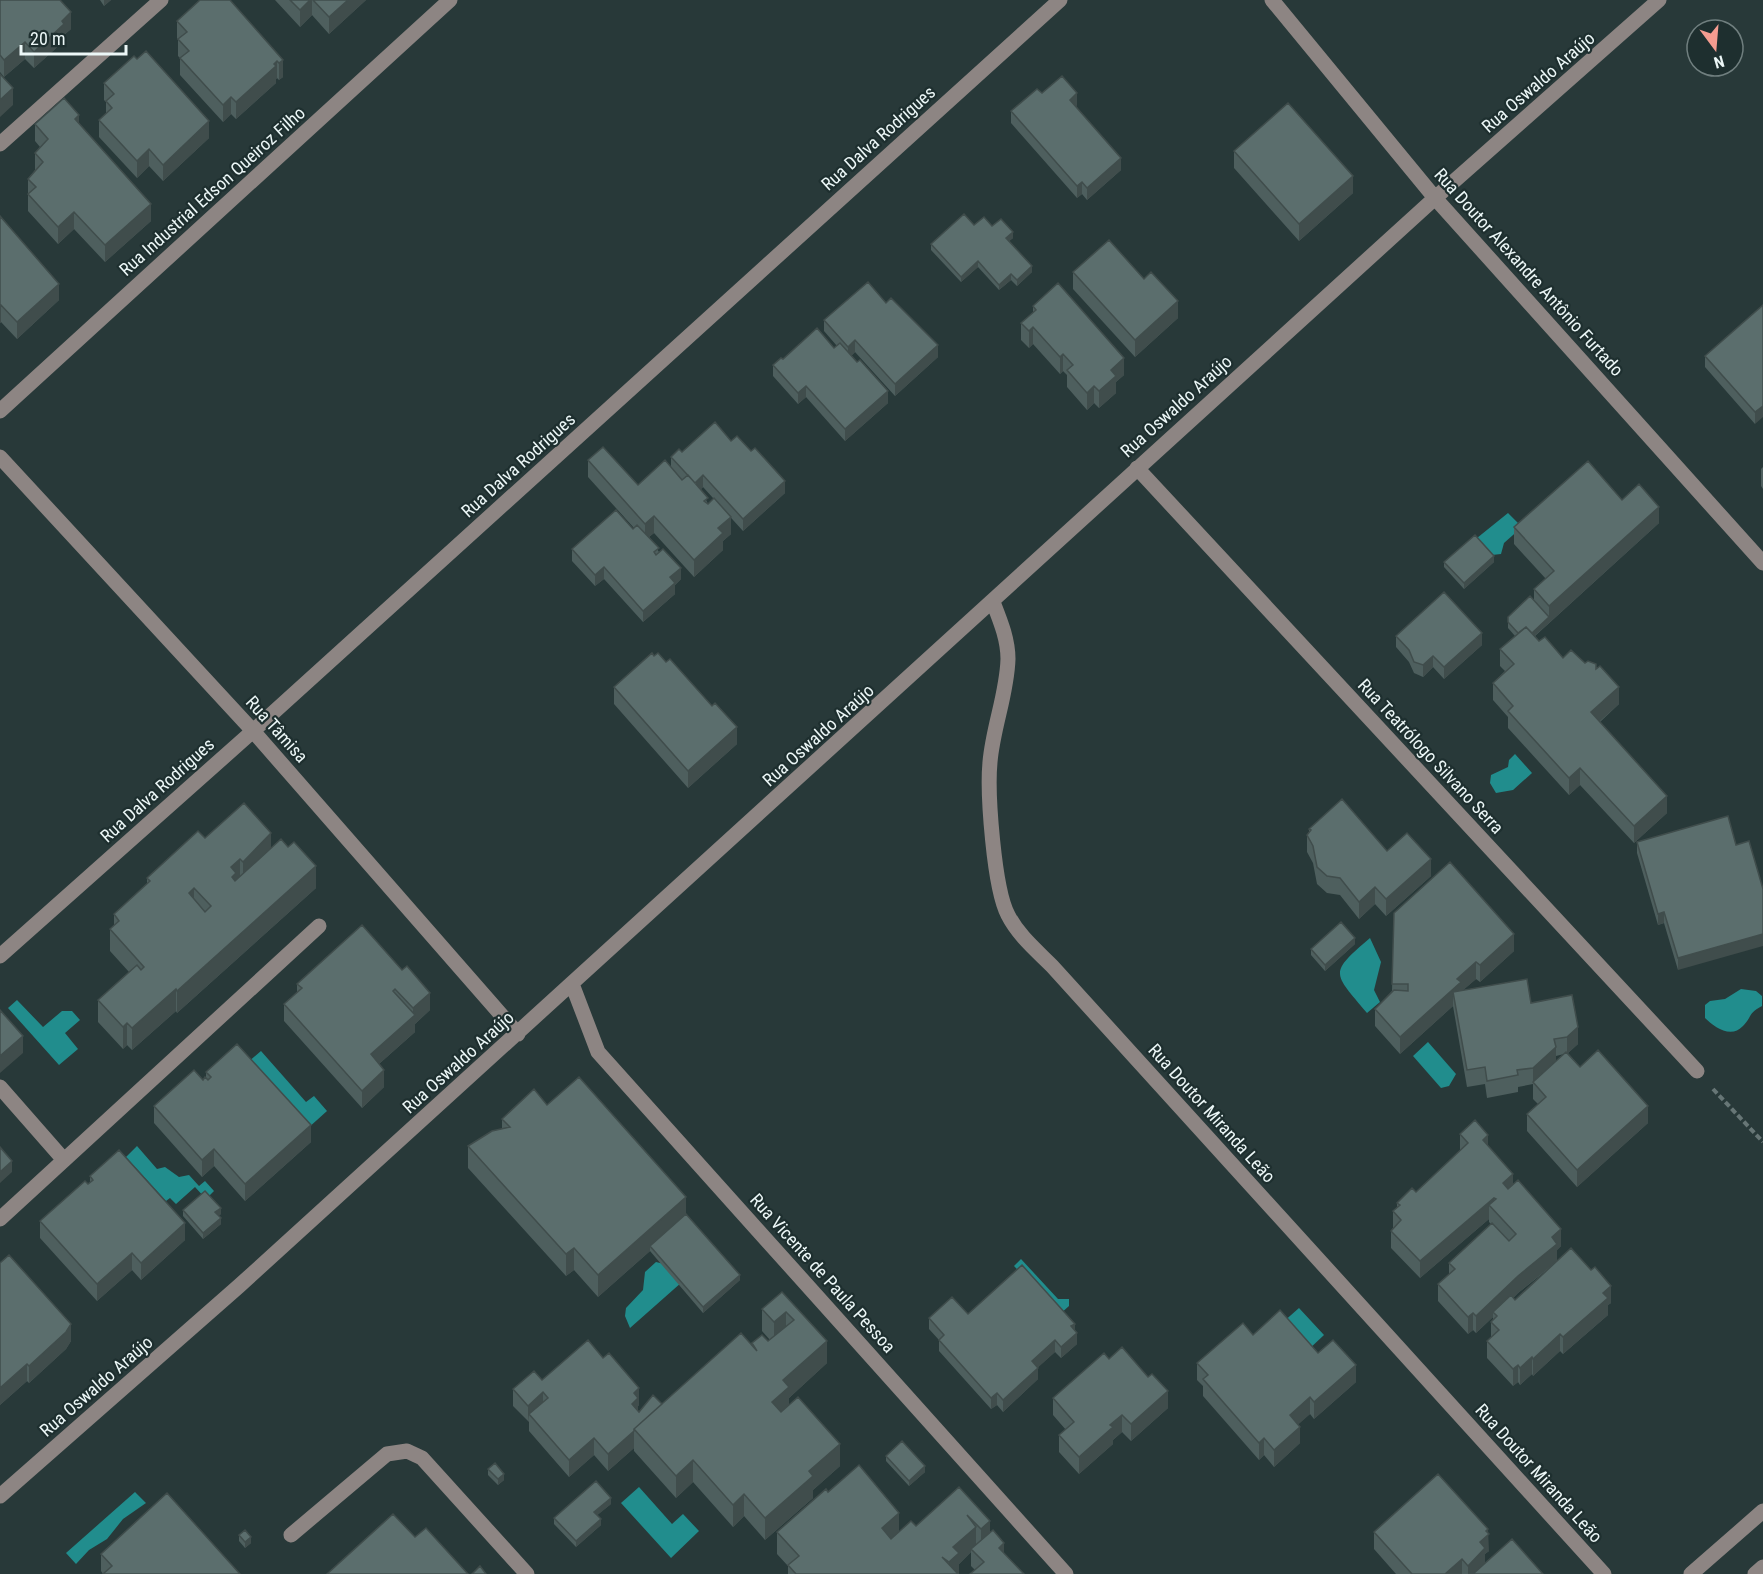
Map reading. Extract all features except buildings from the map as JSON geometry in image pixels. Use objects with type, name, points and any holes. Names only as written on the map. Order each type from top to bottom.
[{"type":"street","points":[[0,144],[161,0]]},
{"type":"street","name":"Rua Industrial Edson Queiroz Filho","points":[[0,411],[450,0]]},
{"type":"street","name":"Rua Dalva Rodrigues","points":[[0,956],[253,731],[1060,0]]},
{"type":"street","name":"Rua Doutor Alexandre Antônio Furtado","points":[[1272,0],[1435,198],[1763,563]]},
{"type":"street","name":"Rua Oswaldo Araújo","points":[[0,1496],[239,1286],[1435,198],[1659,0]]},
{"type":"street","name":"Rua Tâmisa","points":[[0,457],[253,731],[518,1034]]},
{"type":"street","name":"Rua Teatrólogo Silvano Serra","points":[[1137,468],[1696,1071]]},
{"type":"street","name":"Rua Doutor Miranda Leão","points":[[993,602],[1005,634],[1008,658],[990,762],[990,809],[1000,890],[1006,912],[1016,929],[1604,1574]]},
{"type":"street","points":[[0,1219],[319,926]]},
{"type":"street","name":"Rua Vicente de Paula Pessoa","points":[[572,984],[598,1052],[1066,1574]]},
{"type":"street","points":[[0,1087],[64,1160]]},
{"type":"street","points":[[291,1535],[387,1454],[407,1451],[422,1458],[527,1574]]},
{"type":"street","points":[[1691,1574],[1763,1511]]},
{"type":"street","points":[[1755,1574],[1763,1567]]},
{"type":"path","points":[[1696,1071],[1763,1142]]},
{"type":"water","points":[[1508,513],[1522,527],[1504,543],[1501,554],[1492,555],[1477,538]]},
{"type":"water","points":[[1515,754],[1532,773],[1513,790],[1496,793],[1490,783],[1491,775],[1508,767],[1509,760]]},
{"type":"water","points":[[1370,938],[1381,962],[1374,990],[1380,1002],[1367,1013],[1347,989],[1340,974],[1347,959]]},
{"type":"water","points":[[1741,989],[1756,991],[1762,996],[1762,1006],[1752,1013],[1743,1026],[1733,1032],[1728,1032],[1713,1025],[1705,1018],[1705,1005],[1710,1001],[1725,999]]},
{"type":"water","points":[[17,1000],[43,1027],[62,1011],[72,1011],[80,1020],[65,1033],[78,1049],[59,1065],[8,1008]]},
{"type":"water","points":[[1428,1042],[1456,1074],[1449,1086],[1441,1088],[1413,1056]]},
{"type":"water","points":[[261,1051],[306,1102],[314,1096],[327,1111],[307,1129],[248,1062]]},
{"type":"water","points":[[137,1146],[157,1169],[165,1167],[179,1177],[189,1175],[199,1186],[205,1181],[214,1191],[206,1199],[195,1187],[176,1204],[170,1198],[166,1201],[126,1157]]},
{"type":"water","points":[[1021,1259],[1058,1299],[1069,1299],[1069,1306],[1059,1315],[1014,1266]]},
{"type":"water","points":[[656,1262],[664,1264],[682,1282],[630,1328],[625,1316],[626,1308],[643,1290],[645,1272]]},
{"type":"water","points":[[1299,1308],[1324,1335],[1307,1351],[1282,1323]]},
{"type":"water","points":[[639,1487],[672,1524],[683,1514],[699,1531],[671,1558],[621,1503]]},
{"type":"water","points":[[135,1492],[146,1503],[123,1519],[107,1539],[89,1550],[76,1564],[66,1553]]}]
